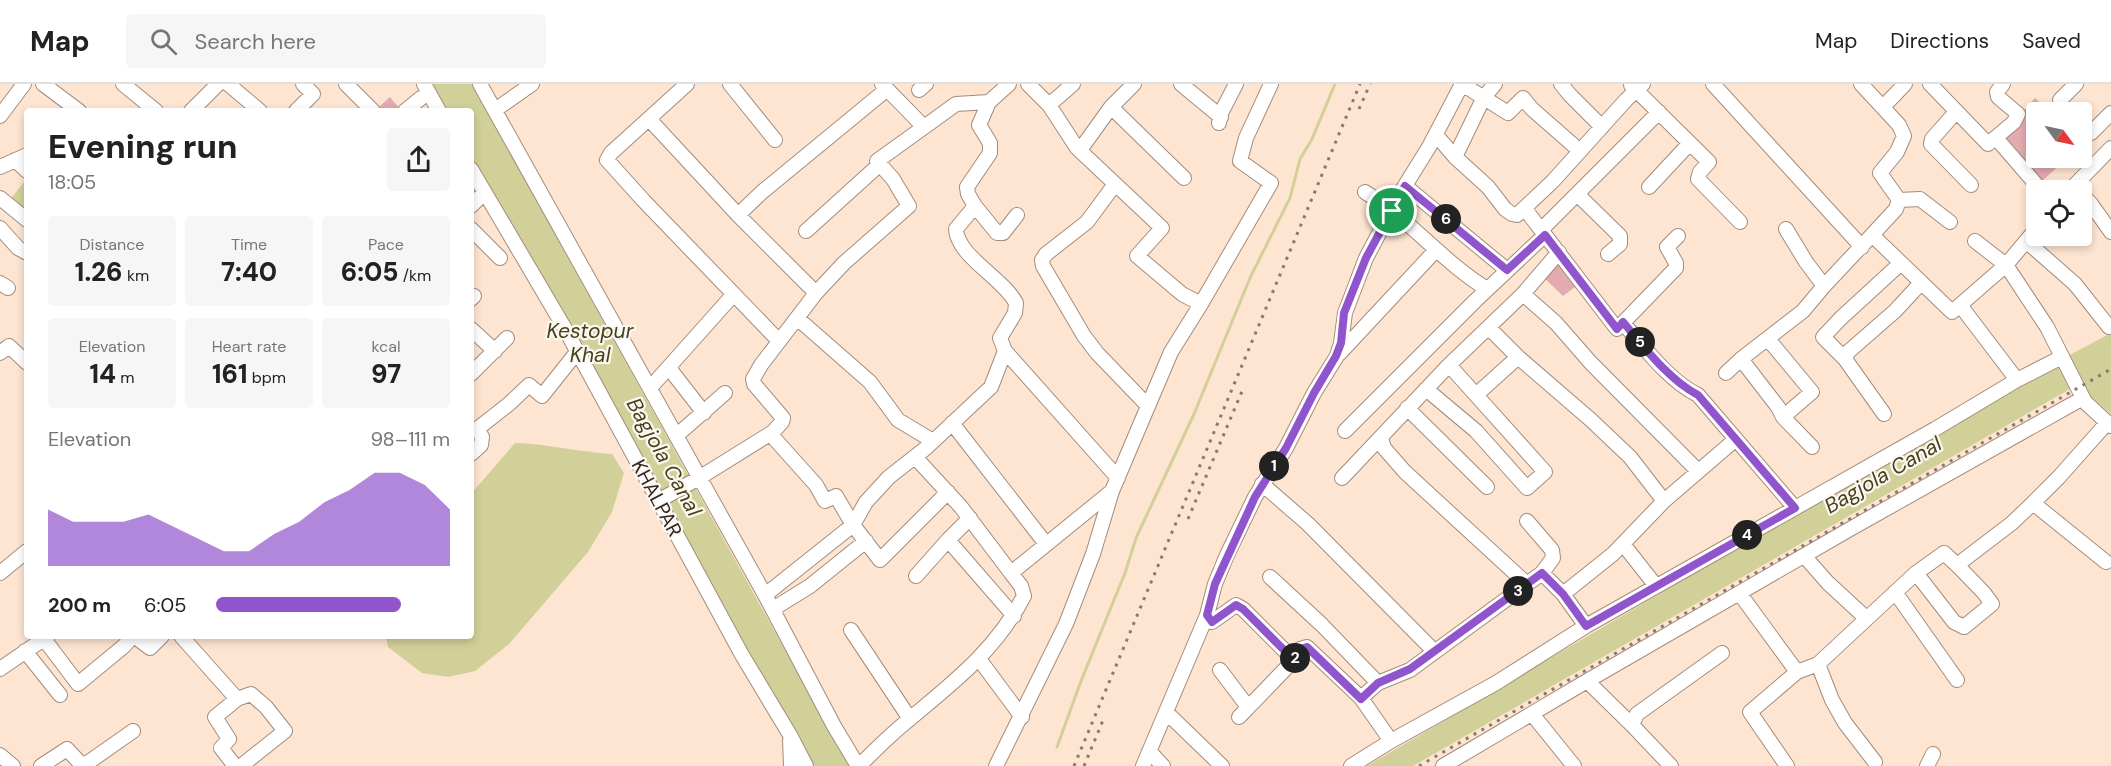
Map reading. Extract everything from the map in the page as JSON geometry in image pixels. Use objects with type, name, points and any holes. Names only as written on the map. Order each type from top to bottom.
[{"type":"street","points":[[0,116],[24,84]]},
{"type":"street","points":[[43,84],[75,108]]},
{"type":"street","points":[[123,84],[152,108]]},
{"type":"street","points":[[194,108],[218,84]]},
{"type":"street","points":[[228,84],[256,108]]},
{"type":"street","points":[[346,84],[370,108]]},
{"type":"street","points":[[480,84],[773,609],[834,726],[859,766],[979,659],[1014,616],[1024,596],[1024,591],[970,518],[915,457]]},
{"type":"street","points":[[495,110],[532,84]]},
{"type":"street","points":[[687,84],[611,153],[607,160],[733,296],[779,341]]},
{"type":"street","points":[[730,84],[775,140]]},
{"type":"street","points":[[1009,84],[989,102],[979,125],[990,143],[990,153],[968,182],[966,190],[975,206],[997,233],[1003,233],[1017,215]]},
{"type":"street","points":[[1028,84],[1048,105],[1080,150],[1162,228],[1137,256],[1182,294],[1201,304]]},
{"type":"street","points":[[1048,105],[1073,84]]},
{"type":"street","points":[[1080,150],[1111,107],[1134,84]]},
{"type":"street","points":[[1181,84],[1220,121],[1236,84]]},
{"type":"street","points":[[996,766],[1066,624],[1093,554],[1112,491],[1171,352],[1271,183],[1240,161],[1246,138],[1271,84]]},
{"type":"street","points":[[1143,766],[1207,615],[1215,584],[1227,555],[1262,484],[1286,448],[1336,356],[1341,343],[1344,313],[1366,258],[1436,135],[1462,84],[1508,113],[1522,98],[1580,151]]},
{"type":"street","points":[[1455,157],[1484,98],[1494,84]]},
{"type":"street","points":[[1561,84],[1602,127]]},
{"type":"street","points":[[1713,84],[1862,247]]},
{"type":"street","points":[[1861,84],[1899,125],[1904,136],[1897,152],[1880,173],[1899,200]]},
{"type":"street","points":[[1883,106],[1905,84]]},
{"type":"street","points":[[1930,84],[1988,144],[2014,122],[2018,114],[1998,97],[1997,92],[2001,85]]},
{"type":"street","points":[[2060,100],[2076,84]]},
{"type":"street","points":[[1436,135],[1512,214],[1517,215],[1580,151],[1637,86],[1659,112],[1709,162],[1700,172],[1698,179],[1740,222]]},
{"type":"street","points":[[738,215],[884,87],[924,127]]},
{"type":"street","points":[[298,108],[308,89]]},
{"type":"street","points":[[408,108],[423,91],[437,108]]},
{"type":"street","points":[[658,501],[772,432],[782,422],[783,418],[754,384],[753,379],[816,293],[844,263],[909,206],[893,179],[877,161],[956,104],[989,102]]},
{"type":"street","points":[[1111,107],[1184,178]]},
{"type":"street","points":[[1345,431],[1507,270],[1577,194],[1659,112]]},
{"type":"street","points":[[1956,112],[1932,139],[1931,144],[1971,184]]},
{"type":"street","points":[[2092,132],[2111,113]]},
{"type":"street","points":[[649,119],[738,215],[816,293]]},
{"type":"street","points":[[1996,138],[2032,180]]},
{"type":"street","points":[[1649,187],[1690,143]]},
{"type":"street","points":[[2085,180],[2111,148]]},
{"type":"street","points":[[0,166],[21,158]]},
{"type":"street","points":[[806,231],[879,165]]},
{"type":"street","name":"KHALPAR","points":[[474,175],[577,352],[742,655],[806,766]]},
{"type":"street","points":[[1115,184],[1087,222],[1046,254],[1042,260],[1043,266],[1084,336],[1097,353],[1148,406]]},
{"type":"street","points":[[1405,186],[1507,270]]},
{"type":"street","points":[[1365,192],[1392,211],[1469,278],[1487,289]]},
{"type":"street","points":[[474,203],[484,193]]},
{"type":"street","points":[[1577,194],[1620,236],[1620,244],[1608,254]]},
{"type":"street","points":[[0,198],[24,218]]},
{"type":"street","points":[[1899,200],[1920,199],[1950,222]]},
{"type":"street","points":[[1726,373],[1803,311],[1896,209],[1899,200]]},
{"type":"street","points":[[2092,205],[2111,232]]},
{"type":"street","points":[[975,206],[959,223],[956,235],[963,246],[1003,286],[1016,303],[1015,313],[1000,338],[1005,351],[1118,478]]},
{"type":"street","points":[[1525,209],[1617,329],[1676,268],[1667,247],[1678,236]]},
{"type":"street","points":[[0,228],[24,251]]},
{"type":"street","points":[[1786,230],[1824,286]]},
{"type":"street","points":[[474,233],[500,258]]},
{"type":"street","points":[[1872,235],[1952,312],[2006,265],[2026,241]]},
{"type":"street","points":[[1957,565],[2012,523],[2109,424],[2083,397],[2047,327],[2006,265],[1975,241]]},
{"type":"street","points":[[2032,246],[2075,284],[2109,327]]},
{"type":"street","points":[[1336,356],[1436,250]]},
{"type":"street","points":[[1342,478],[1426,388],[1524,294],[1559,252]]},
{"type":"street","points":[[1884,414],[1845,359],[1824,337],[1841,318],[1901,263]]},
{"type":"street","points":[[1845,359],[1848,352],[1895,311],[1921,283]]},
{"type":"street","points":[[1524,294],[1556,323],[1598,371],[1698,471]]},
{"type":"street","points":[[650,388],[733,296]]},
{"type":"street","points":[[1960,305],[2017,380]]},
{"type":"street","points":[[797,318],[870,382],[898,420],[933,441]]},
{"type":"street","points":[[1623,322],[1648,353],[1688,389],[1698,395],[1795,508]]},
{"type":"street","points":[[1489,328],[1629,457],[1664,501]]},
{"type":"street","points":[[474,332],[495,351]]},
{"type":"street","points":[[474,371],[507,338]]},
{"type":"street","points":[[1768,339],[1812,392],[1783,417]]},
{"type":"street","points":[[0,353],[9,346],[24,360]]},
{"type":"street","points":[[765,595],[853,525],[866,502],[889,477],[915,457],[991,387],[1005,351]]},
{"type":"street","points":[[474,451],[481,445],[482,436],[474,424],[509,404],[529,385],[542,396],[577,352]]},
{"type":"street","points":[[1476,395],[1518,357]]},
{"type":"street","points":[[1351,766],[1391,741],[1496,683],[1586,626],[2017,380],[2062,357]]},
{"type":"street","points":[[1741,359],[1778,407],[1783,417],[1812,447]]},
{"type":"street","points":[[1426,388],[1476,431],[1527,488],[1545,472],[1449,365]]},
{"type":"street","points":[[669,368],[704,413]]},
{"type":"street","points":[[676,436],[725,393]]},
{"type":"street","points":[[1443,766],[1850,529],[2083,397]]},
{"type":"street","points":[[1407,408],[1487,486]]},
{"type":"street","points":[[952,423],[1046,544]]},
{"type":"street","points":[[772,432],[773,437],[816,485],[825,501],[836,496],[853,525],[880,560],[948,492]]},
{"type":"street","points":[[1381,438],[1384,448],[1405,472],[1527,584]]},
{"type":"street","points":[[1563,594],[1623,544],[1664,501],[1736,439]]},
{"type":"street","points":[[1262,484],[1315,531],[1434,651]]},
{"type":"street","points":[[1011,573],[1112,491]]},
{"type":"street","points":[[2033,503],[2106,562]]},
{"type":"street","points":[[916,576],[970,518]]},
{"type":"street","points":[[1361,699],[1378,683],[1410,669],[1542,573],[1553,558],[1552,550],[1527,521]]},
{"type":"street","points":[[948,540],[1014,616]]},
{"type":"street","points":[[773,609],[810,586],[866,541]]},
{"type":"street","points":[[1623,544],[1656,586]]},
{"type":"street","points":[[0,573],[24,553]]},
{"type":"street","points":[[1787,766],[1750,712],[1797,672],[1818,664],[1916,573],[1944,553],[1992,604],[1964,627],[1954,622],[1916,573]]},
{"type":"street","points":[[1806,558],[1828,583],[1866,618]]},
{"type":"street","points":[[1542,573],[1563,594],[1586,626]]},
{"type":"street","points":[[1270,577],[1322,625],[1378,683]]},
{"type":"street","points":[[1895,592],[1957,680]]},
{"type":"street","points":[[1740,594],[1797,672]]},
{"type":"street","points":[[1207,615],[1212,622],[1236,605],[1243,609],[1294,660]]},
{"type":"street","points":[[851,630],[910,719]]},
{"type":"street","points":[[0,669],[44,639]]},
{"type":"street","points":[[47,639],[78,684],[131,639]]},
{"type":"street","points":[[138,639],[150,648],[159,639]]},
{"type":"street","points":[[184,639],[237,699]]},
{"type":"street","points":[[1220,670],[1243,712],[1294,660],[1300,649],[1307,647],[1361,699],[1391,741]]},
{"type":"street","points":[[25,651],[60,695]]},
{"type":"street","points":[[1632,725],[1637,714],[1722,653]]},
{"type":"street","points":[[979,659],[1022,717]]},
{"type":"street","points":[[1818,664],[1832,700],[1845,723],[1875,762]]},
{"type":"street","points":[[1587,681],[1671,766]]},
{"type":"street","points":[[234,766],[220,748],[230,739],[215,717],[237,699],[251,694],[266,707],[285,731],[241,766]]},
{"type":"street","points":[[1166,712],[1222,766]]},
{"type":"street","points":[[1532,714],[1574,766]]},
{"type":"street","points":[[42,766],[67,749],[80,763],[86,764],[134,731]]},
{"type":"street","points":[[790,735],[791,766]]},
{"type":"street","points":[[1149,751],[1163,766]]},
{"type":"street","points":[[0,755],[13,766]]},
{"type":"shaded area","points":[[390,97],[399,108],[380,108]]},
{"type":"shaded area","points":[[2026,108],[2026,168],[2056,168],[2043,180],[2032,180],[1997,139]]},
{"type":"shaded area","points":[[1559,255],[1579,284],[1563,296],[1538,272]]},
{"type":"water","name":"Kestopur Khal","points":[[425,84],[472,84],[849,766],[804,766],[569,351],[474,176],[474,108],[437,108]]},
{"type":"water","points":[[24,182],[24,213],[9,201]]},
{"type":"water","name":"Bagjola Canal","points":[[2111,333],[2111,414],[2077,385],[1413,766],[1367,766],[2028,377]]},
{"type":"water","points":[[515,443],[612,454],[624,473],[612,512],[588,552],[509,644],[475,671],[448,677],[422,673],[388,647],[387,639],[474,639],[474,491]]},
{"type":"waterway","points":[[1057,747],[1125,573],[1136,538],[1194,414],[1250,278],[1290,198],[1300,159],[1312,139],[1335,84]]},
{"type":"railway","points":[[1074,766],[1360,84]]},
{"type":"railway","points":[[1359,109],[1370,84]]},
{"type":"railway","points":[[1419,766],[2111,369]]},
{"type":"railway","points":[[1188,519],[1243,389]]},
{"type":"railway","points":[[1084,766],[1104,718]]},
{"type":"route","points":[[1405,186],[1507,270],[1545,235],[1617,329],[1623,322],[1648,353],[1688,389],[1698,395],[1795,508],[1586,626],[1563,594],[1542,573],[1410,669],[1401,675],[1378,683],[1361,699],[1336,672],[1307,647],[1300,649],[1294,660],[1243,609],[1236,605],[1212,622],[1207,615],[1215,584],[1227,555],[1262,484],[1286,448],[1336,356],[1341,343],[1344,313],[1366,258],[1392,211],[1405,186]]}]
